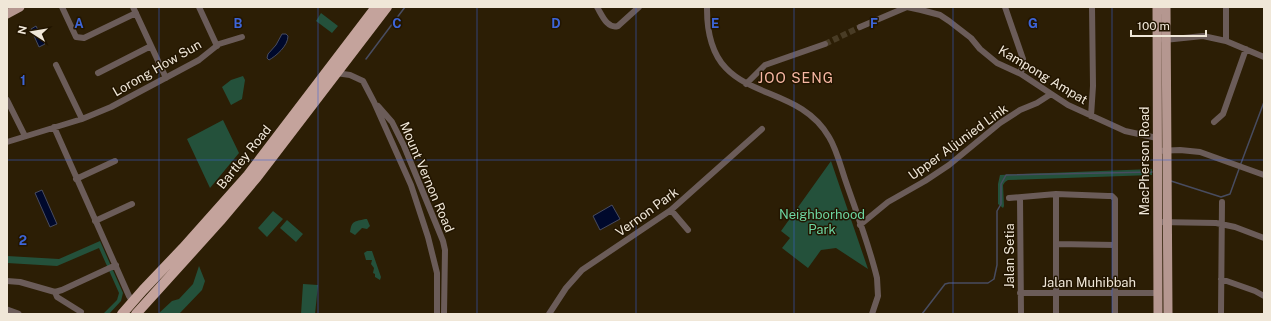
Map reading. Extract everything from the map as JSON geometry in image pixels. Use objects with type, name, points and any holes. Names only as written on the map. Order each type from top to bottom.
[{"type":"highway","points":[[365,22],[371,7]]},
{"type":"highway","name":"Bartley Road","points":[[122,314],[248,175],[376,7]]},
{"type":"highway","name":"Bartley Road","points":[[136,314],[220,221],[256,177],[387,7]]},
{"type":"main road","points":[[7,14],[20,7]]},
{"type":"main road","name":"MacPherson Road","points":[[1157,7],[1162,38],[1162,151],[1158,222],[1158,314]]},
{"type":"main road","name":"MacPherson Road","points":[[1166,7],[1162,38],[1157,138],[1162,151],[1167,222],[1168,314]]},
{"type":"street","points":[[62,7],[76,37],[80,38],[84,38],[134,10],[166,78]]},
{"type":"street","points":[[199,7],[217,46]]},
{"type":"street","points":[[597,7],[608,24],[615,27],[618,26],[638,7]]},
{"type":"street","points":[[707,7],[708,31],[714,50],[728,71],[746,84],[806,111],[829,137],[839,161],[877,278],[878,296],[872,314]]},
{"type":"street","name":"Kampong Ampat","points":[[860,27],[907,7],[940,15],[949,20],[971,38],[980,49],[997,62],[1021,74],[1068,104],[1125,131],[1157,138]]},
{"type":"street","points":[[1005,7],[1023,59],[1021,74]]},
{"type":"street","points":[[1091,116],[1093,86],[1092,7]]},
{"type":"street","points":[[1226,7],[1226,42]]},
{"type":"street","name":"Lorong How Sun","points":[[7,142],[82,119],[111,107],[199,60],[223,42],[242,36]]},
{"type":"street","points":[[1162,38],[1178,36],[1182,38],[1203,36],[1226,42],[1264,57]]},
{"type":"street","points":[[746,84],[766,65],[825,44]]},
{"type":"street","points":[[98,73],[151,46]]},
{"type":"street","points":[[1214,122],[1223,114],[1246,49]]},
{"type":"street","points":[[56,65],[82,119]]},
{"type":"street","name":"Mount Vernon Road","points":[[336,73],[350,75],[363,81],[411,185],[428,237],[437,273],[437,314]]},
{"type":"street","name":"Upper Aljunied Link","points":[[860,225],[888,202],[949,165],[1000,123],[1020,110],[1037,103],[1051,94]]},
{"type":"street","points":[[7,100],[25,136]]},
{"type":"street","name":"Mount Vernon Road","points":[[374,102],[392,122],[408,153],[443,241],[445,250],[444,314]]},
{"type":"street","points":[[54,127],[76,179],[133,302]]},
{"type":"street","name":"Vernon Park","points":[[549,314],[566,288],[582,270],[671,210],[762,129]]},
{"type":"street","points":[[1162,151],[1180,150],[1200,152],[1264,175]]},
{"type":"street","points":[[76,179],[115,161]]},
{"type":"street","points":[[1056,194],[1056,314]]},
{"type":"street","points":[[1009,198],[1056,194],[1112,196],[1116,201],[1115,314]]},
{"type":"street","name":"Jalan Setia","points":[[1020,198],[1021,314]]},
{"type":"street","points":[[1221,314],[1222,202]]},
{"type":"street","points":[[95,221],[132,204]]},
{"type":"street","points":[[671,210],[688,230]]},
{"type":"street","points":[[1158,222],[1202,222],[1222,224],[1235,227],[1264,238]]},
{"type":"street","points":[[1057,244],[1115,245]]},
{"type":"street","points":[[7,281],[20,282],[55,292],[116,265]]},
{"type":"street","points":[[437,273],[445,272]]},
{"type":"street","points":[[1222,280],[1255,291],[1264,296]]},
{"type":"street","points":[[55,292],[57,297],[81,312]]},
{"type":"street","name":"Jalan Muhibbah","points":[[1020,293],[1158,293]]},
{"type":"street","points":[[7,310],[18,314]]},
{"type":"green space","points":[[321,13],[338,26],[332,33],[316,21]]},
{"type":"green space","points":[[243,76],[245,80],[242,99],[231,105],[222,87],[231,80]]},
{"type":"green space","points":[[223,120],[239,153],[210,188],[187,139]]},
{"type":"green space","name":"Neighborhood Park","points":[[831,161],[868,269],[836,248],[821,250],[808,268],[782,248],[790,238],[781,231]]},
{"type":"green space","points":[[1152,169],[1152,175],[1008,180],[1003,185],[1003,208],[998,204],[998,184],[1000,175]]},
{"type":"green space","points":[[273,211],[283,219],[267,237],[258,228]]},
{"type":"green space","points":[[367,219],[370,226],[367,229],[362,228],[355,235],[350,232],[354,222]]},
{"type":"green space","points":[[287,220],[303,234],[296,242],[280,228]]},
{"type":"green space","points":[[100,241],[123,293],[121,301],[109,314],[103,314],[117,300],[119,293],[99,248],[57,266],[7,263],[7,256],[59,259]]},
{"type":"green space","points":[[367,251],[372,251],[381,277],[380,280],[375,277],[375,274],[373,273],[374,268],[371,264],[372,260],[366,260],[364,253]]},
{"type":"green space","points":[[199,266],[205,281],[202,290],[179,314],[158,314],[172,301],[179,299],[193,284]]},
{"type":"green space","points":[[303,284],[318,285],[315,314],[301,314]]},
{"type":"water","points":[[36,26],[45,44],[39,47],[31,29]]},
{"type":"water","points":[[282,34],[286,34],[288,36],[284,47],[269,60],[267,58],[268,54],[276,45]]},
{"type":"water","points":[[42,190],[57,224],[50,227],[35,193]]},
{"type":"water","points":[[612,205],[620,219],[600,230],[593,216]]},
{"type":"waterway","points":[[366,59],[405,7]]},
{"type":"waterway","points":[[1240,166],[1264,102]]},
{"type":"waterway","points":[[1171,181],[1221,197],[1230,194],[1239,169]]},
{"type":"waterway","points":[[922,314],[945,284],[988,283],[994,279],[997,265],[997,211],[1001,204],[1001,184],[1006,175],[1152,172]]},
{"type":"tunnel","points":[[825,44],[860,27]]},
{"type":"district","name":"JOO SENG","points":[[796,78]]}]
